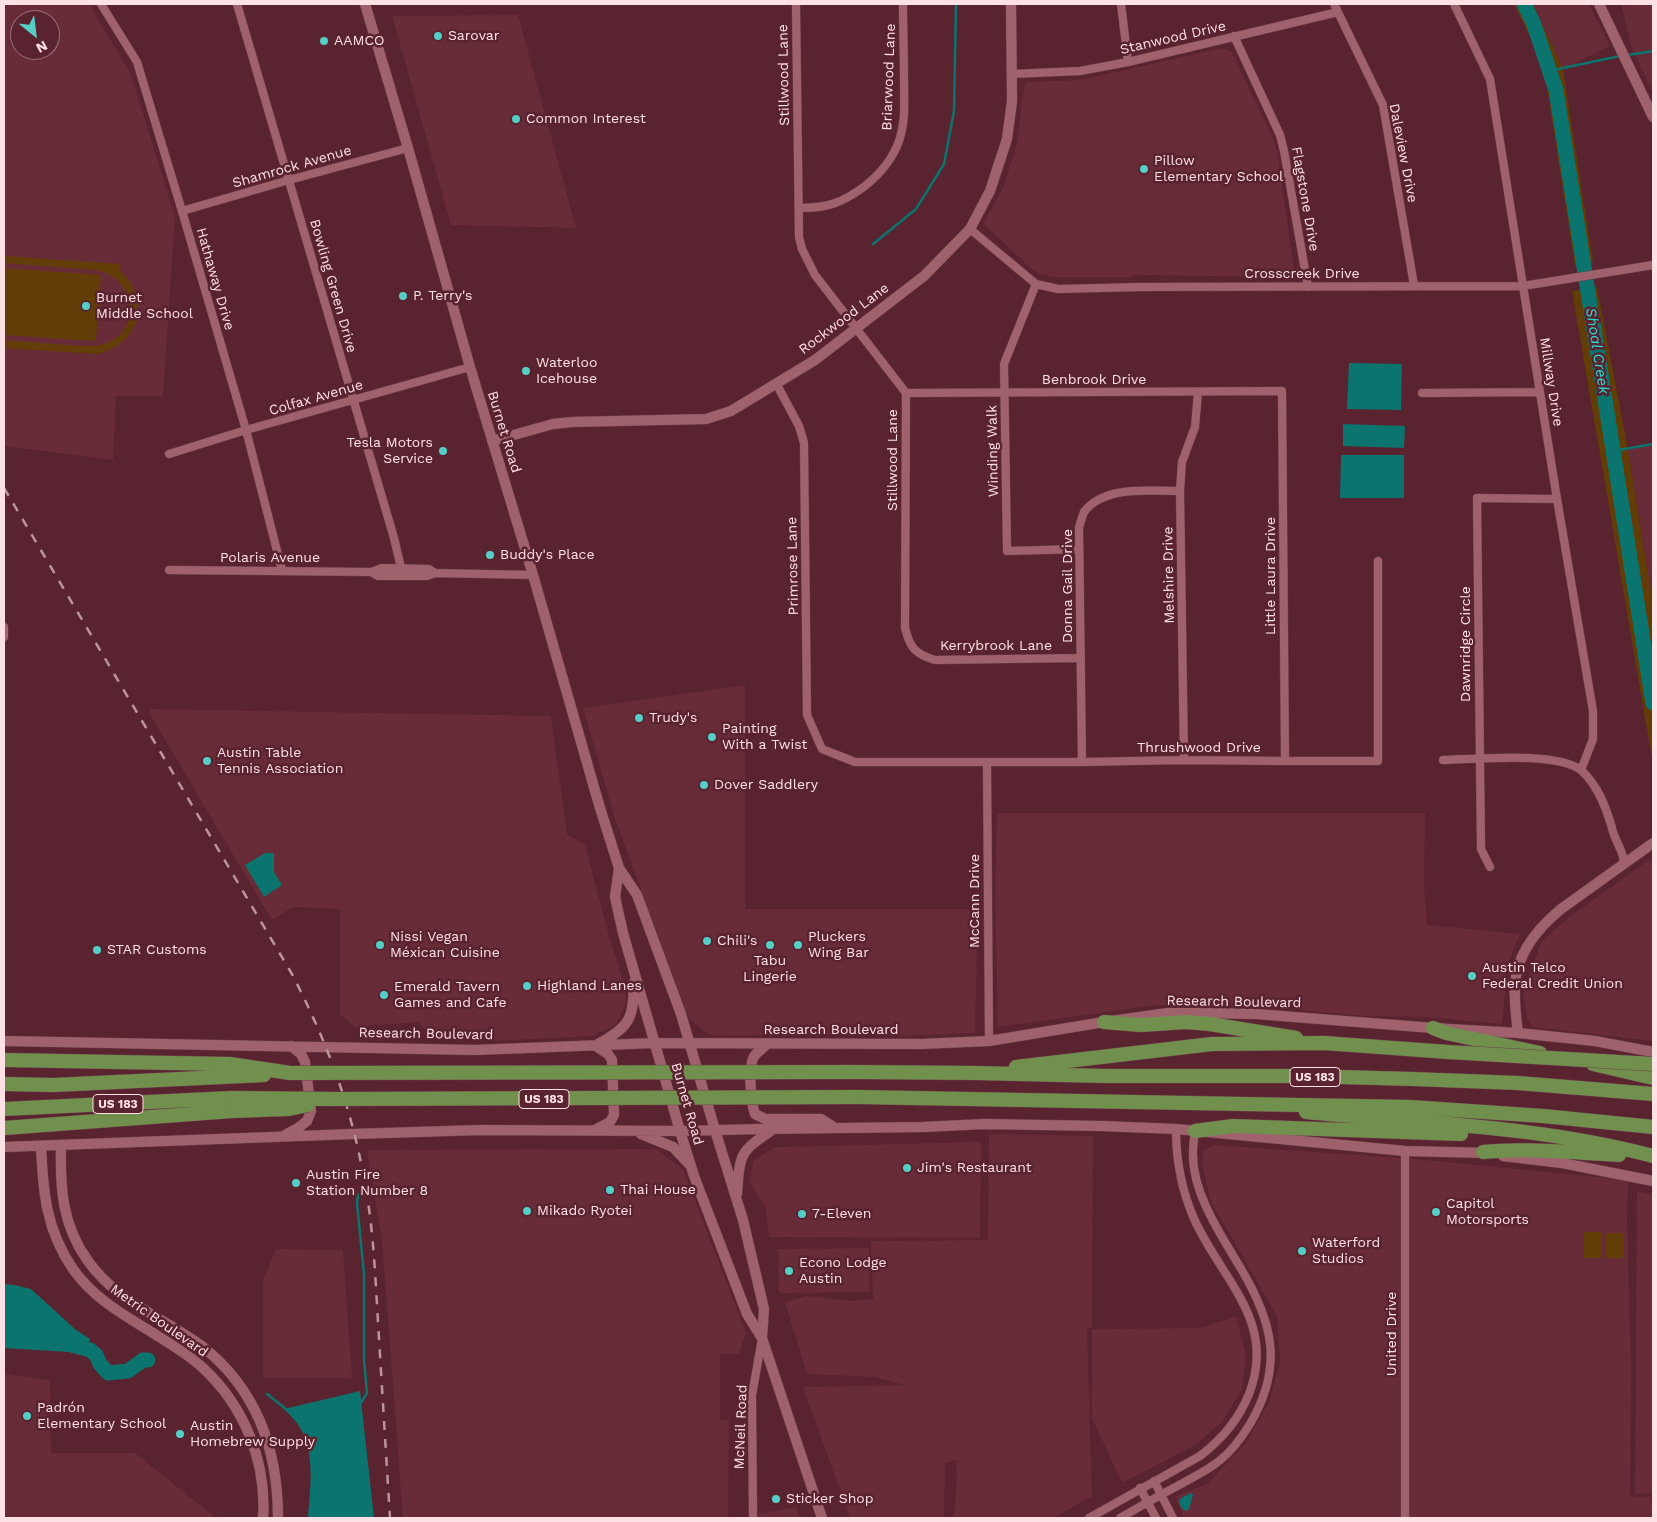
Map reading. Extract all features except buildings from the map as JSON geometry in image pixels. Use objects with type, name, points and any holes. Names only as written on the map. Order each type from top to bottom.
[{"type":"highway","points":[[1104,1022],[1141,1025],[1186,1022],[1210,1024],[1324,1043]]},
{"type":"highway","points":[[1433,1028],[1446,1033],[1653,1078]]},
{"type":"highway","points":[[976,1073],[1212,1044],[1324,1043],[1653,1064]]},
{"type":"highway","points":[[4,1060],[230,1070]]},
{"type":"highway","name":"US 183","points":[[4,1084],[54,1085],[230,1070],[290,1073],[857,1072],[1106,1076],[1304,1076],[1413,1079],[1518,1083],[1653,1094]]},
{"type":"highway","name":"US 183","points":[[4,1109],[232,1105],[337,1099],[857,1097],[1410,1107],[1550,1116],[1653,1126]]},
{"type":"highway","points":[[1230,1104],[1549,1135],[1621,1147],[1653,1156]]},
{"type":"highway","points":[[4,1128],[232,1105]]},
{"type":"highway","points":[[1195,1131],[1233,1126],[1575,1139]]},
{"type":"highway","points":[[1483,1152],[1499,1150],[1542,1151],[1653,1156]]},
{"type":"main road","name":"Burnet Road","points":[[365,4],[598,802],[619,868],[637,895],[690,1043],[714,1130],[737,1202],[764,1309],[762,1338]]},
{"type":"main road","name":"Rockwood Lane","points":[[492,441],[544,426],[572,422],[706,419],[731,411],[777,385],[815,360],[924,276],[970,229],[990,191],[1007,140],[1012,102],[1011,4]]},
{"type":"main road","points":[[1598,4],[1653,117]]},
{"type":"main road","points":[[1518,1032],[1515,985],[1520,961],[1530,941],[1548,919],[1653,843]]},
{"type":"main road","name":"Burnet Road","points":[[619,868],[615,897],[634,974],[680,1131],[691,1166],[747,1314],[762,1338],[822,1518]]},
{"type":"main road","points":[[594,1131],[610,1122],[614,1115],[612,1060],[608,1054],[596,1046],[613,1037],[627,1023],[633,1006],[634,974]]},
{"type":"main road","name":"Research Boulevard","points":[[4,1041],[475,1050],[655,1043],[914,1044],[989,1041],[1104,1022],[1168,1014],[1256,1014],[1433,1028],[1518,1032],[1595,1041],[1653,1052]]},
{"type":"main road","points":[[768,1044],[754,1056],[751,1066],[752,1105],[755,1114],[765,1119],[821,1119],[835,1128]]},
{"type":"main road","points":[[282,1137],[298,1128],[307,1120],[310,1111],[305,1062],[301,1054],[290,1046]]},
{"type":"main road","points":[[4,1147],[480,1130],[636,1132],[775,1128],[923,1127],[984,1124],[1101,1126],[1176,1129],[1405,1151],[1483,1152],[1562,1163],[1653,1181]]},
{"type":"main road","points":[[737,1202],[739,1164],[743,1153],[775,1128]]},
{"type":"main road","points":[[636,1132],[673,1147],[691,1166]]},
{"type":"main road","name":"Metric Boulevard","points":[[41,1146],[46,1208],[57,1242],[74,1271],[102,1300],[180,1350],[198,1364],[226,1394],[244,1424],[255,1451],[262,1481],[264,1499],[263,1518]]},
{"type":"main road","name":"Metric Boulevard","points":[[61,1146],[60,1174],[63,1206],[73,1235],[88,1262],[101,1277],[126,1298],[190,1338],[208,1352],[238,1385],[259,1418],[272,1455],[277,1481],[278,1518]]},
{"type":"main road","points":[[198,1364],[208,1352]]},
{"type":"main road","points":[[226,1394],[238,1385]]},
{"type":"street","name":"Hathaway Drive","points":[[101,4],[136,62],[246,430],[282,570]]},
{"type":"street","name":"Bowling Green Drive","points":[[237,4],[402,572]]},
{"type":"street","name":"Stillwood Lane","points":[[796,4],[799,236],[806,259],[815,275],[906,392],[905,628],[908,640],[914,649]]},
{"type":"street","name":"Briarwood Lane","points":[[798,208],[838,204],[870,182],[886,166],[894,153],[900,139],[904,119],[903,4]]},
{"type":"street","points":[[1121,4],[1128,62]]},
{"type":"street","name":"Daleview Drive","points":[[1334,4],[1383,105],[1414,286]]},
{"type":"street","name":"Millway Drive","points":[[1454,4],[1490,79],[1557,500],[1593,711],[1593,740],[1581,770]]},
{"type":"street","name":"Stanwood Drive","points":[[1012,74],[1080,71],[1128,62],[1338,12]]},
{"type":"street","name":"Flagstone Drive","points":[[1234,36],[1280,135],[1308,287]]},
{"type":"street","name":"Shamrock Avenue","points":[[182,211],[408,148]]},
{"type":"street","name":"Crosscreek Drive","points":[[970,229],[1036,284],[1058,289],[1524,286],[1653,265]]},
{"type":"street","name":"Winding Walk","points":[[1036,284],[1004,364],[1007,551],[1079,549]]},
{"type":"street","name":"Colfax Avenue","points":[[169,454],[246,430],[470,367]]},
{"type":"street","name":"Primrose Lane","points":[[777,385],[799,426],[804,443],[807,715],[822,749]]},
{"type":"street","name":"Benbrook Drive","points":[[906,392],[1282,391]]},
{"type":"street","name":"Little Laura Drive","points":[[1282,391],[1285,761]]},
{"type":"street","name":"Melshire Drive","points":[[1184,760],[1180,491],[1182,462],[1195,427],[1198,392]]},
{"type":"street","points":[[1422,393],[1540,392]]},
{"type":"street","name":"Donna Gail Drive","points":[[1082,762],[1079,527],[1084,512],[1099,499],[1120,492],[1180,491]]},
{"type":"street","name":"Dawnridge Circle","points":[[1490,867],[1481,849],[1478,498],[1557,500]]},
{"type":"street","name":"Thrushwood Drive","points":[[822,749],[855,762],[1378,761],[1378,561]]},
{"type":"street","name":"Polaris Avenue","points":[[169,570],[371,572],[382,568],[402,572],[429,569],[435,573],[533,575]]},
{"type":"street","points":[[4,627],[4,637]]},
{"type":"street","name":"Kerrybrook Lane","points":[[914,649],[922,656],[935,660],[1081,658]]},
{"type":"street","points":[[1443,760],[1543,758],[1560,761],[1581,770],[1602,799],[1608,813],[1614,839],[1624,854],[1624,863]]},
{"type":"street","name":"McCann Drive","points":[[987,762],[989,1041]]},
{"type":"street","points":[[1089,1518],[1200,1456],[1212,1447],[1223,1437],[1246,1402],[1255,1375],[1258,1359],[1253,1330],[1242,1302],[1196,1222],[1187,1201],[1176,1152],[1176,1129]]},
{"type":"street","points":[[1120,1518],[1220,1460],[1235,1445],[1255,1416],[1263,1398],[1271,1365],[1268,1327],[1260,1305],[1215,1226],[1200,1188],[1193,1154],[1195,1131]]},
{"type":"street","name":"United Drive","points":[[1405,1151],[1405,1518]]},
{"type":"street","name":"McNeil Road","points":[[752,1518],[752,1395],[762,1338]]},
{"type":"street","points":[[1154,1481],[1173,1518]]},
{"type":"street","points":[[1140,1488],[1156,1518]]},
{"type":"shaded area","name":"Burnet Middle School","points":[[4,4],[91,4],[97,18],[130,72],[175,216],[163,396],[116,396],[113,460],[4,446]]},
{"type":"shaded area","points":[[1514,4],[1533,4],[1563,69],[1593,262],[1575,266],[1546,81],[1532,41]]},
{"type":"shaded area","points":[[1533,4],[1589,4],[1610,46],[1563,69]]},
{"type":"shaded area","points":[[1621,4],[1653,4],[1653,92],[1632,49]]},
{"type":"shaded area","points":[[518,15],[576,228],[451,225],[392,16]]},
{"type":"shaded area","name":"Pillow Elementary School","points":[[1221,48],[1231,51],[1272,136],[1277,151],[1295,276],[1134,275],[1131,277],[1053,277],[1039,274],[1031,269],[986,226],[984,222],[1003,188],[1017,144],[1024,85],[1027,82],[1081,80]]},
{"type":"shaded area","points":[[4,256],[121,264],[120,271],[130,283],[136,295],[138,308],[136,321],[131,332],[122,342],[110,350],[96,354],[4,348],[4,340],[85,346],[104,344],[117,337],[125,328],[130,316],[130,304],[119,282],[109,274],[95,270],[4,263]]},
{"type":"shaded area","points":[[4,268],[101,275],[96,341],[4,335]]},
{"type":"shaded area","points":[[1597,287],[1628,450],[1653,605],[1653,764],[1572,291]]},
{"type":"shaded area","points":[[1653,445],[1653,605],[1628,450]]},
{"type":"shaded area","points":[[745,685],[745,909],[978,909],[975,1033],[900,1036],[710,1035],[689,1019],[613,813],[583,708]]},
{"type":"shaded area","points":[[151,709],[551,716],[567,834],[585,845],[610,940],[625,986],[626,1002],[616,1025],[592,1036],[493,1041],[473,1033],[428,1033],[418,1022],[355,1027],[340,1014],[340,909],[293,907],[272,920],[149,713]]},
{"type":"shaded area","points":[[997,813],[1425,813],[1424,885],[1427,925],[1520,934],[1508,963],[1502,1024],[1425,1017],[1366,1016],[1267,1007],[1156,1005],[998,1027],[995,901]]},
{"type":"shaded area","points":[[1653,857],[1653,1041],[1532,1027],[1527,1018],[1523,994],[1541,942],[1569,917]]},
{"type":"shaded area","points":[[989,1135],[1093,1136],[1092,1326],[1087,1329],[1092,1496],[1054,1518],[954,1518],[957,1475],[956,1460],[945,1463],[944,1518],[850,1518],[803,1387],[904,1385],[875,1377],[807,1374],[785,1302],[807,1296],[850,1301],[873,1299],[871,1241],[988,1240]]},
{"type":"shaded area","points":[[981,1142],[980,1238],[769,1237],[766,1208],[749,1181],[754,1160],[775,1147]]},
{"type":"shaded area","points":[[1215,1145],[1415,1159],[1628,1180],[1627,1220],[1631,1366],[1630,1497],[1653,1496],[1653,1518],[1184,1518],[1175,1497],[1208,1483],[1246,1443],[1269,1402],[1280,1362],[1277,1316],[1211,1202],[1202,1164],[1204,1150]]},
{"type":"shaded area","points":[[656,1149],[683,1169],[746,1333],[739,1354],[720,1354],[720,1419],[729,1420],[728,1518],[403,1518],[382,1240],[367,1150]]},
{"type":"shaded area","points":[[1637,1191],[1653,1195],[1653,1493],[1635,1494]]},
{"type":"shaded area","points":[[1584,1232],[1601,1232],[1601,1258],[1584,1258]]},
{"type":"shaded area","points":[[1606,1233],[1624,1233],[1624,1258],[1606,1258]]},
{"type":"shaded area","points":[[869,1248],[869,1292],[779,1293],[778,1249]]},
{"type":"shaded area","points":[[276,1249],[343,1250],[352,1378],[263,1378],[263,1281]]},
{"type":"shaded area","points":[[1236,1316],[1246,1354],[1242,1389],[1222,1422],[1195,1445],[1122,1483],[1092,1418],[1092,1329],[1202,1328]]},
{"type":"shaded area","name":"Padrón Elementary School","points":[[4,1374],[50,1380],[51,1453],[135,1453],[216,1518],[4,1518]]},
{"type":"shaded area","points":[[796,1507],[800,1518],[757,1518],[757,1514]]},
{"type":"water","points":[[1349,363],[1402,364],[1401,410],[1347,409]]},
{"type":"water","points":[[1343,424],[1405,426],[1404,448],[1343,446]]},
{"type":"water","points":[[1341,455],[1404,455],[1404,498],[1340,498]]},
{"type":"water","points":[[265,853],[274,853],[274,872],[282,885],[264,897],[245,865]]},
{"type":"water","points":[[4,1284],[31,1289],[76,1330],[90,1339],[85,1353],[4,1348]]},
{"type":"water","points":[[360,1391],[374,1518],[308,1518],[311,1471],[308,1447],[299,1426],[284,1409]]},
{"type":"water","points":[[1191,1493],[1193,1495],[1189,1509],[1185,1511],[1179,1502],[1181,1498]]},
{"type":"waterway","points":[[873,244],[916,209],[944,164],[954,111],[956,4]]},
{"type":"waterway","name":"Shoal Creek","points":[[1524,4],[1533,22],[1556,90],[1653,703]]},
{"type":"waterway","points":[[1628,55],[1653,51]]},
{"type":"waterway","points":[[1549,71],[1620,56]]},
{"type":"waterway","points":[[1613,451],[1653,444]]},
{"type":"waterway","points":[[360,1404],[367,1393],[364,1360],[364,1274],[357,1203],[358,1195],[361,1193]]},
{"type":"waterway","points":[[68,1344],[90,1350],[96,1355],[100,1364],[108,1373],[128,1371],[143,1360],[148,1360]]},
{"type":"waterway","points":[[267,1394],[286,1409]]},
{"type":"railway","points":[[4,488],[292,974],[315,1021],[343,1093],[357,1143],[369,1206],[375,1264],[390,1518]]},
{"type":"place","name":"Sarovar","points":[[438,36]]},
{"type":"place","name":"AAMCO","points":[[324,41]]},
{"type":"place","name":"Common Interest","points":[[516,119]]},
{"type":"place","name":"Pillow Elementary School","points":[[1144,169]]},
{"type":"place","name":"P. Terry's","points":[[403,296]]},
{"type":"place","name":"Burnet Middle School","points":[[86,306]]},
{"type":"place","name":"Waterloo Icehouse","points":[[526,371]]},
{"type":"place","name":"Tesla Motors Service","points":[[443,451]]},
{"type":"place","name":"Buddy's Place","points":[[490,555]]},
{"type":"place","name":"Trudy's","points":[[639,718]]},
{"type":"place","name":"Painting With a Twist","points":[[712,737]]},
{"type":"place","name":"Austin Table Tennis Association","points":[[207,761]]},
{"type":"place","name":"Dover Saddlery","points":[[704,785]]},
{"type":"place","name":"Chili's","points":[[707,941]]},
{"type":"place","name":"Nissi Vegan Méxican Cuisine","points":[[380,945]]},
{"type":"place","name":"Tabu Lingerie","points":[[770,945]]},
{"type":"place","name":"Pluckers Wing Bar","points":[[798,945]]},
{"type":"place","name":"STAR Customs","points":[[97,950]]},
{"type":"place","name":"Austin Telco Federal Credit Union","points":[[1472,976]]},
{"type":"place","name":"Highland Lanes","points":[[527,986]]},
{"type":"place","name":"Emerald Tavern Games and Cafe","points":[[384,995]]},
{"type":"place","name":"Jim's Restaurant","points":[[907,1168]]},
{"type":"place","name":"Austin Fire Station Number 8","points":[[296,1183]]},
{"type":"place","name":"Thai House","points":[[610,1190]]},
{"type":"place","name":"Mikado Ryotei","points":[[527,1211]]},
{"type":"place","name":"Capitol Motorsports","points":[[1436,1212]]},
{"type":"place","name":"7-Eleven","points":[[802,1214]]},
{"type":"place","name":"Waterford Studios","points":[[1302,1251]]},
{"type":"place","name":"Econo Lodge Austin","points":[[789,1271]]},
{"type":"place","name":"Padrón Elementary School","points":[[27,1416]]},
{"type":"place","name":"Austin Homebrew Supply","points":[[180,1434]]},
{"type":"place","name":"Sticker Shop","points":[[776,1499]]}]
